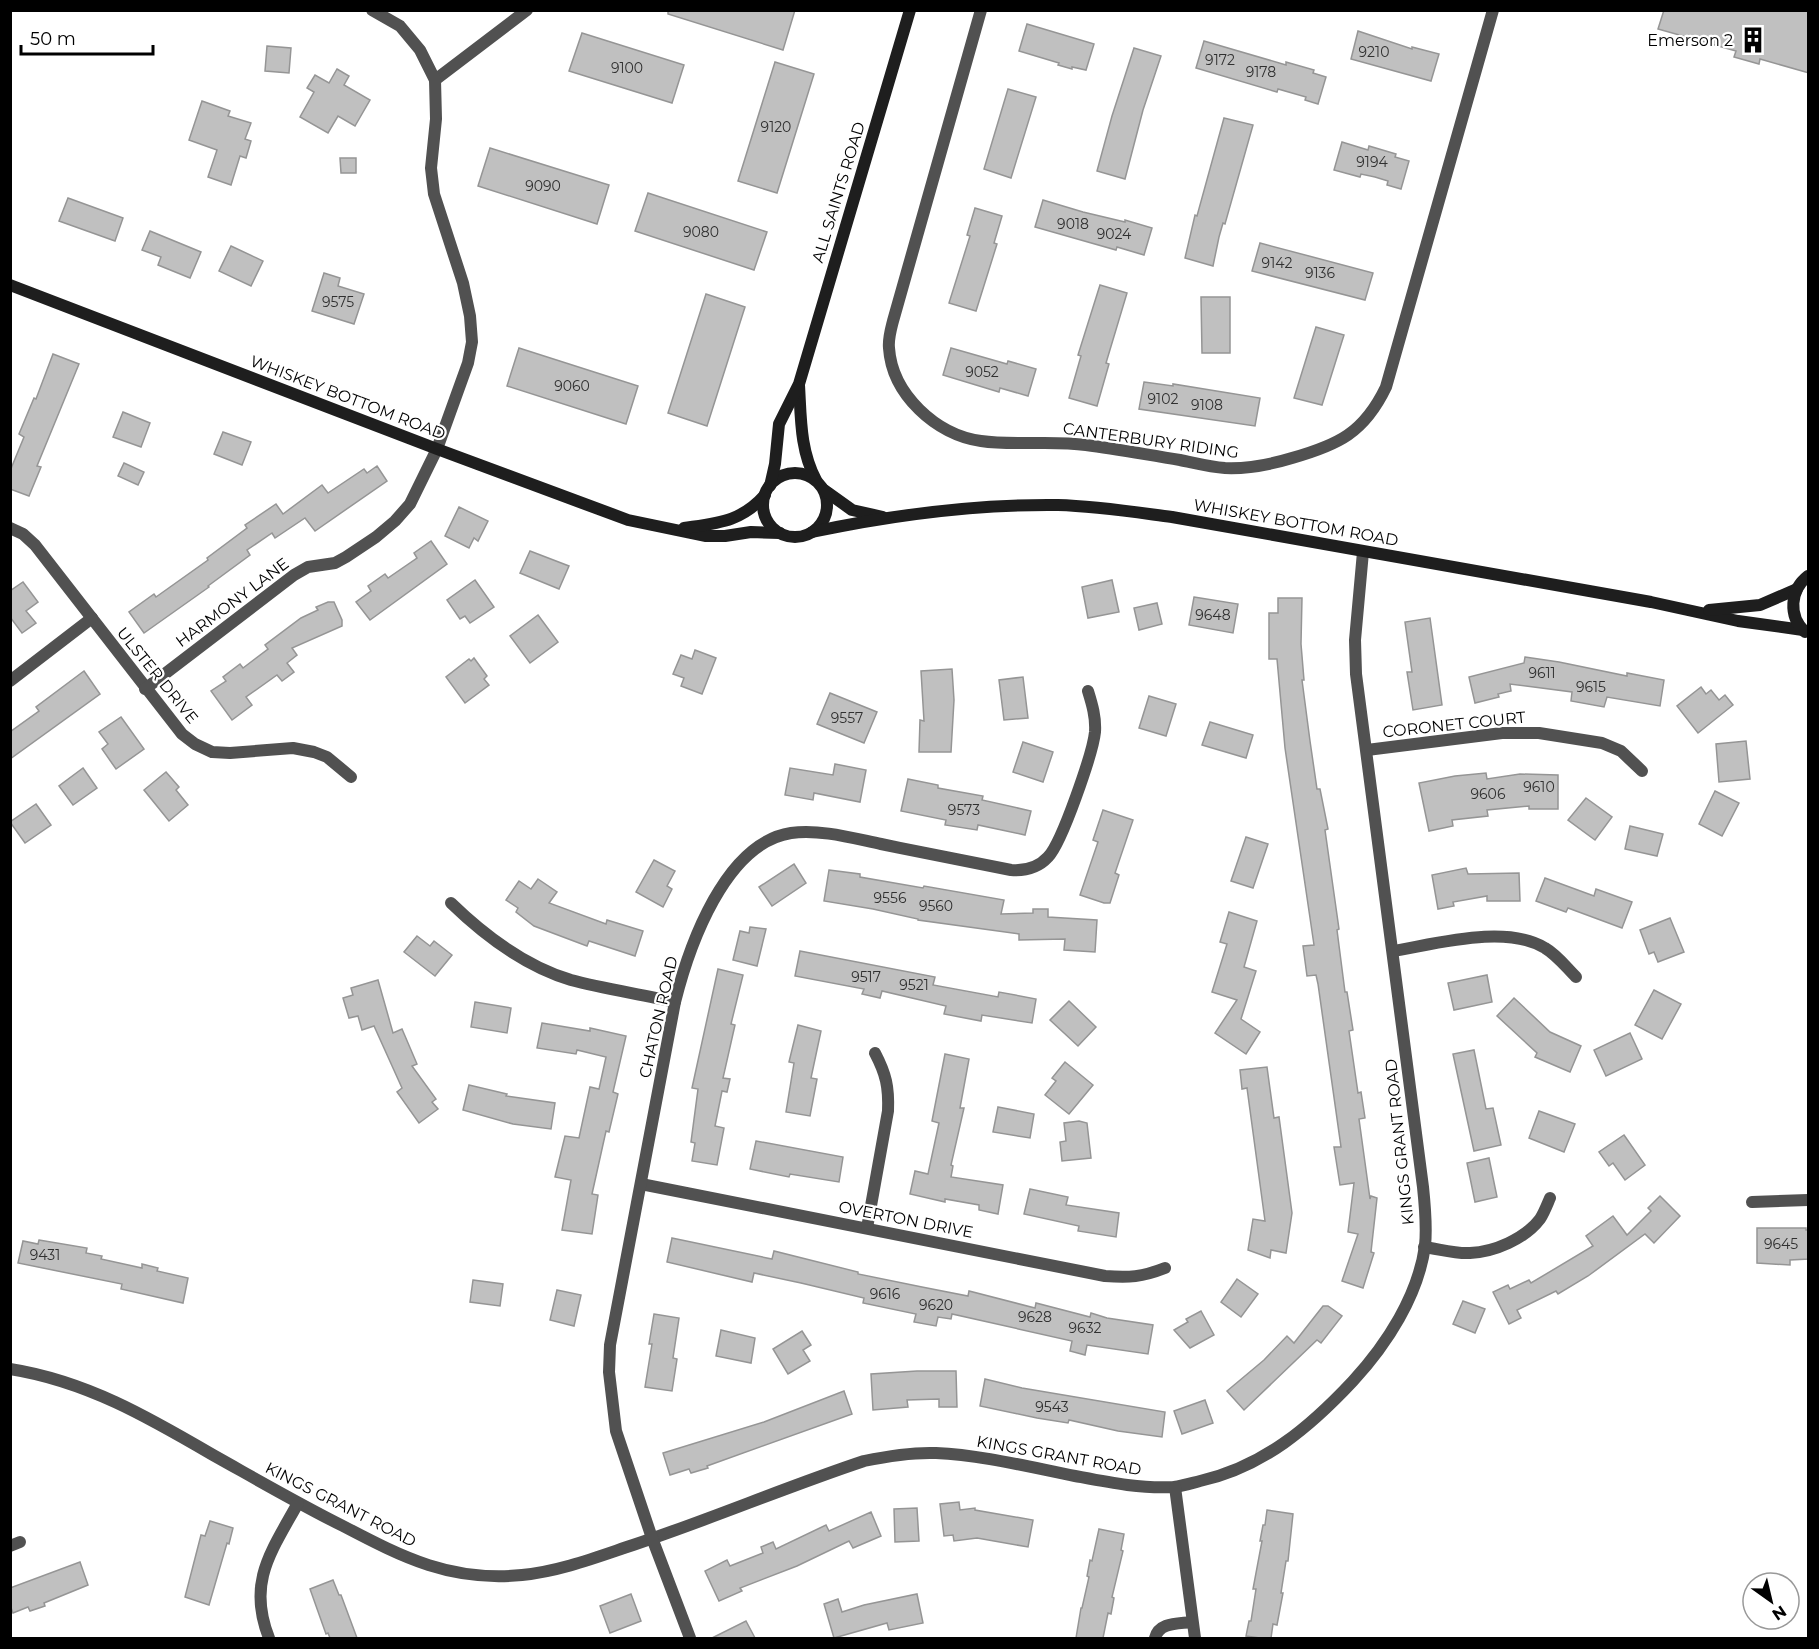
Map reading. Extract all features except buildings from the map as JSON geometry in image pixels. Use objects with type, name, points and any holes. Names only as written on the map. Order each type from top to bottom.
[{"type":"street","points":[[372,10],[400,26],[420,50],[435,80],[526,10]]},
{"type":"street","name":"ALL SAINTS ROAD","points":[[768,490],[775,464],[779,424],[799,384],[910,10]]},
{"type":"street","name":"CANTERBURY RIDING","points":[[981,10],[893,321],[888,346],[899,384],[909,399],[924,414],[942,427],[962,437],[1002,443],[1078,443],[1222,468],[1247,469],[1270,465],[1325,449],[1346,437],[1377,406],[1386,387],[1493,10]]},
{"type":"street","name":"HARMONY LANE","points":[[145,689],[294,575],[308,567],[335,563],[376,537],[410,504],[437,449],[468,363],[472,342],[470,316],[463,284],[434,194],[431,168],[436,119],[435,80]]},
{"type":"street","name":"WHISKEY BOTTOM ROAD","points":[[10,285],[628,520],[705,536],[752,532],[780,533]]},
{"type":"street","name":"ALL SAINTS ROAD","points":[[799,384],[802,441],[808,463],[819,485]]},
{"type":"street","points":[[791,473],[801,474],[819,485],[827,501],[826,513],[820,525],[812,532],[800,537],[791,537],[771,526],[765,516],[763,504],[768,490],[779,477],[791,473]]},
{"type":"street","name":"WHISKEY BOTTOM ROAD","points":[[819,485],[852,510],[888,518]]},
{"type":"street","name":"WHISKEY BOTTOM ROAD","points":[[677,530],[736,518],[747,513],[768,490]]},
{"type":"street","name":"WHISKEY BOTTOM ROAD","points":[[812,532],[888,518],[975,507],[1060,505],[1172,517],[1807,633]]},
{"type":"street","name":"ULSTER DRIVE","points":[[10,528],[23,534],[35,545],[145,689],[182,734],[195,744],[212,752],[230,753],[293,748],[314,752],[327,757],[351,777]]},
{"type":"street","name":"KINGS GRANT ROAD","points":[[10,1369],[34,1373],[79,1386],[122,1404],[298,1503],[388,1550],[453,1573],[485,1576],[521,1575],[559,1570],[864,1461],[900,1454],[935,1453],[974,1456],[1113,1483],[1175,1487],[1223,1475],[1272,1452],[1305,1429],[1374,1359],[1398,1322],[1414,1284],[1425,1247],[1426,1216],[1423,1187],[1356,674],[1355,640],[1363,552]]},
{"type":"street","points":[[1807,633],[1793,612],[1797,589],[1809,576]]},
{"type":"street","name":"WHISKEY BOTTOM ROAD","points":[[1695,611],[1761,604],[1797,589]]},
{"type":"street","points":[[10,681],[92,618]]},
{"type":"street","name":"CHATON ROAD","points":[[690,1638],[652,1538],[616,1431],[609,1372],[610,1345],[675,1002],[684,967],[698,932],[732,871],[749,854],[767,842],[789,833],[830,834],[1011,870],[1024,871],[1046,859],[1059,841],[1089,757],[1095,733],[1095,718],[1088,691]]},
{"type":"street","name":"CORONET COURT","points":[[1367,750],[1502,733],[1539,733],[1602,743],[1621,751],[1642,771]]},
{"type":"street","points":[[451,903],[500,946],[534,965],[570,980],[675,1002]]},
{"type":"street","points":[[1393,951],[1484,937],[1508,936],[1545,948],[1576,977]]},
{"type":"street","points":[[867,1228],[888,1111],[889,1092],[885,1071],[875,1053]]},
{"type":"street","name":"OVERTON DRIVE","points":[[641,1184],[1105,1276],[1127,1278],[1146,1276],[1164,1268]]},
{"type":"street","points":[[1425,1247],[1469,1254],[1491,1250],[1526,1232],[1540,1219],[1550,1198]]},
{"type":"street","points":[[1752,1202],[1809,1200]]},
{"type":"street","points":[[1175,1487],[1194,1638]]},
{"type":"street","points":[[269,1638],[263,1623],[260,1601],[261,1578],[270,1554],[298,1503]]},
{"type":"street","points":[[1155,1638],[1156,1633],[1166,1625],[1192,1622]]},
{"type":"place","name":"Emerson 2","points":[[1753,40]]}]
